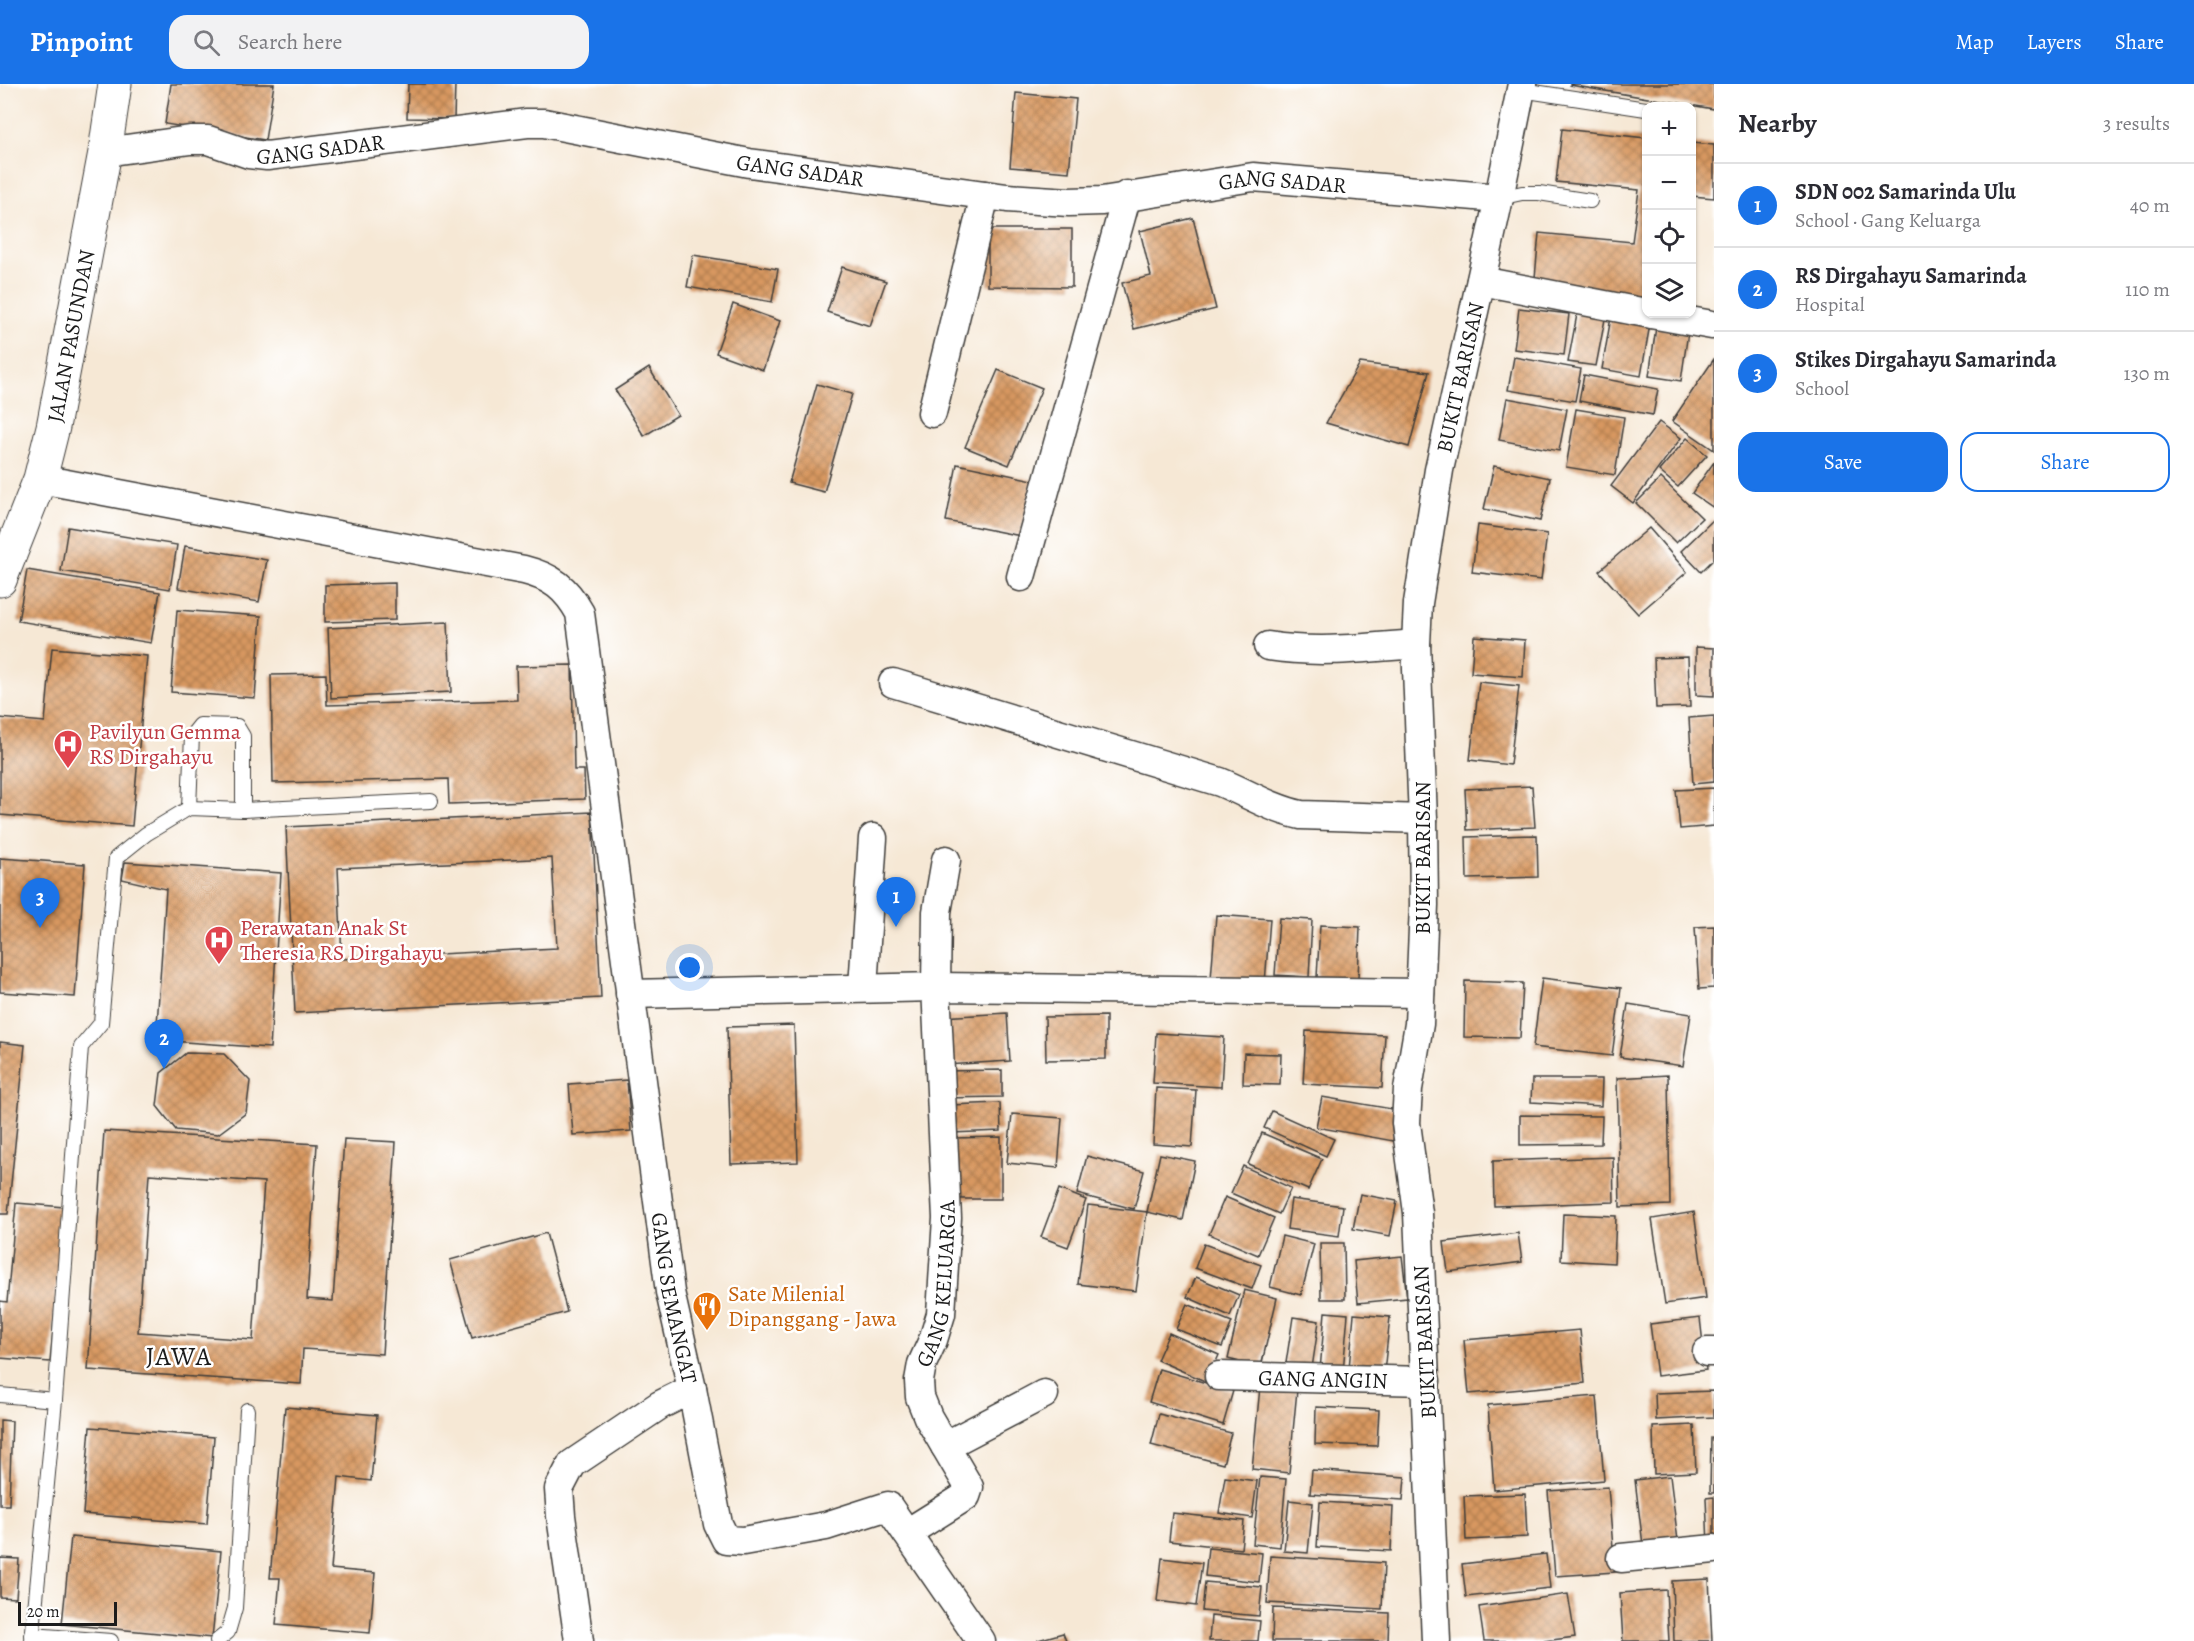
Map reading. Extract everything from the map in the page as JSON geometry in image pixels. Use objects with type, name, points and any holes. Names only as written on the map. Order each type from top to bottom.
[{"type":"street","name":"JALAN PASUNDAN","points":[[0,580],[40,478],[53,427],[105,152],[115,84]]},
{"type":"street","name":"BUKIT BARISAN","points":[[1436,1641],[1418,1213],[1406,1123],[1408,1089],[1419,1024],[1424,905],[1416,644],[1418,603],[1438,470],[1499,198],[1521,87]]},
{"type":"street","name":"GANG SADAR","points":[[105,152],[190,140],[208,140],[249,154],[267,156],[527,123],[544,123],[749,163],[986,195],[1069,202],[1102,201],[1127,195],[1253,177],[1499,198]]},
{"type":"street","points":[[932,413],[986,195]]},
{"type":"street","points":[[1021,577],[1127,195]]},
{"type":"street","points":[[1481,281],[1642,312]]},
{"type":"street","points":[[1674,318],[1712,325]]},
{"type":"street","name":"GANG SEMANGAT","points":[[40,478],[538,573],[569,594],[580,613],[670,1292],[692,1389],[660,1405],[572,1464],[559,1489],[579,1641]]},
{"type":"street","points":[[1268,646],[1310,651],[1341,651],[1416,644]]},
{"type":"street","points":[[893,683],[1220,782],[1252,795],[1281,811],[1300,815],[1423,819]]},
{"type":"street","points":[[863,987],[873,838]]},
{"type":"street","name":"GANG KELUARGA","points":[[907,1533],[968,1493],[969,1487],[924,1407],[919,1381],[922,1364],[941,1314],[947,1218],[936,987],[937,912],[946,860]]},
{"type":"street","points":[[630,994],[863,987],[1420,993]]},
{"type":"street","name":"GANG ANGIN","points":[[1219,1376],[1426,1381]]},
{"type":"street","points":[[692,1389],[718,1524],[726,1540],[743,1541],[826,1526],[888,1506],[981,1641]]},
{"type":"street","points":[[945,1446],[1044,1394]]},
{"type":"street","points":[[1621,1558],[1714,1549]]},
{"type":"lane","points":[[1521,87],[1642,108]]},
{"type":"lane","points":[[1499,198],[1522,193],[1539,193],[1590,201]]},
{"type":"lane","points":[[189,808],[192,735],[201,725],[237,726],[243,736],[243,810]]},
{"type":"lane","points":[[111,1641],[32,1638],[55,1400],[81,1047],[101,1023],[116,858],[146,834],[189,808],[243,810],[431,801]]},
{"type":"lane","points":[[0,1395],[55,1400]]},
{"type":"lane","points":[[217,1641],[228,1632],[236,1608],[247,1410]]},
{"type":"building","points":[[171,84],[274,84],[265,140],[165,124]]},
{"type":"building","points":[[408,84],[455,84],[454,119],[407,118]]},
{"type":"building","points":[[1714,84],[1714,109],[1696,106],[1696,102],[1672,102],[1570,85]]},
{"type":"building","points":[[1016,93],[1076,99],[1069,172],[1010,167]]},
{"type":"building","points":[[1562,129],[1642,138],[1642,300],[1534,289],[1539,233],[1632,242],[1639,190],[1556,182]]},
{"type":"building","points":[[1696,143],[1714,145],[1714,198],[1696,196]]},
{"type":"building","points":[[1193,218],[1216,309],[1134,329],[1122,283],[1151,276],[1140,231]]},
{"type":"building","points":[[988,229],[1072,229],[1072,287],[988,286]]},
{"type":"building","points":[[693,255],[778,269],[772,302],[687,287]]},
{"type":"building","points":[[842,267],[886,281],[870,326],[827,312]]},
{"type":"building","points":[[733,304],[780,321],[763,370],[716,353]]},
{"type":"building","points":[[1519,308],[1569,314],[1564,355],[1514,349]]},
{"type":"building","points":[[1578,309],[1606,314],[1596,366],[1568,362]]},
{"type":"building","points":[[1611,317],[1650,324],[1641,376],[1602,369]]},
{"type":"building","points":[[1656,327],[1688,332],[1681,381],[1649,376]]},
{"type":"building","points":[[1514,357],[1581,369],[1575,401],[1508,390]]},
{"type":"building","points":[[1714,359],[1714,450],[1672,421]]},
{"type":"building","points":[[1360,363],[1429,372],[1409,447],[1326,423]]},
{"type":"building","points":[[649,368],[678,415],[644,436],[615,390]]},
{"type":"building","points":[[998,370],[1042,388],[1009,465],[965,447]]},
{"type":"building","points":[[1584,375],[1658,389],[1653,415],[1579,401]]},
{"type":"building","points":[[817,384],[852,394],[824,492],[789,483]]},
{"type":"building","points":[[1507,398],[1567,409],[1559,451],[1499,440]]},
{"type":"building","points":[[1576,409],[1624,417],[1615,475],[1566,467]]},
{"type":"building","points":[[1659,422],[1681,438],[1633,503],[1611,486]]},
{"type":"building","points":[[1687,438],[1707,455],[1678,487],[1659,471]]},
{"type":"building","points":[[1714,462],[1714,508],[1692,493]]},
{"type":"building","points":[[957,464],[1033,480],[1021,536],[946,521]]},
{"type":"building","points":[[1494,466],[1550,478],[1540,521],[1484,509]]},
{"type":"building","points":[[1661,478],[1702,518],[1676,543],[1636,503]]},
{"type":"building","points":[[1714,519],[1714,559],[1701,572],[1681,551]]},
{"type":"building","points":[[1478,525],[1547,534],[1541,580],[1472,572]]},
{"type":"building","points":[[68,527],[177,545],[170,589],[61,571]]},
{"type":"building","points":[[1649,528],[1687,572],[1638,614],[1599,571]]},
{"type":"building","points":[[185,546],[267,560],[259,602],[178,588]]},
{"type":"building","points":[[27,570],[160,592],[151,643],[18,621]]},
{"type":"building","points":[[395,583],[395,620],[325,622],[325,585]]},
{"type":"building","points":[[177,610],[261,616],[255,698],[171,692]]},
{"type":"building","points":[[448,622],[451,692],[331,698],[328,628]]},
{"type":"building","points":[[1474,636],[1525,640],[1523,677],[1471,673]]},
{"type":"building","points":[[1696,647],[1714,648],[1714,696],[1696,695]]},
{"type":"building","name":"Pavilyun Gemma RS Dirgahayu","points":[[52,648],[147,656],[132,826],[0,815],[0,718],[45,722]]},
{"type":"building","points":[[1688,657],[1690,707],[1656,708],[1654,658]]},
{"type":"building","points":[[572,665],[574,770],[584,770],[585,799],[449,804],[448,779],[273,783],[271,675],[326,674],[327,705],[517,700],[516,666]]},
{"type":"building","points":[[1479,682],[1519,686],[1510,765],[1470,760]]},
{"type":"building","points":[[1714,716],[1714,782],[1693,784],[1689,718]]},
{"type":"building","points":[[1532,786],[1535,827],[1467,830],[1465,789]]},
{"type":"building","points":[[1714,788],[1714,826],[1680,829],[1676,790]]},
{"type":"building","points":[[592,812],[601,998],[295,1013],[286,827]],"holes":[[[552,858],[557,948],[342,959],[338,868]]]},
{"type":"building","points":[[1537,835],[1538,877],[1467,879],[1466,837]]},
{"type":"building","points":[[0,858],[85,864],[75,997],[0,992]]},
{"type":"building","name":"Perawatan Anak St Theresia RS Dirgahayu","points":[[125,862],[281,873],[270,1048],[156,1040],[166,889],[122,879]]},
{"type":"building","points":[[1216,915],[1270,919],[1265,983],[1211,979]]},
{"type":"building","points":[[1279,918],[1312,920],[1309,977],[1275,975]]},
{"type":"building","points":[[1320,925],[1360,927],[1358,979],[1317,977]]},
{"type":"building","points":[[1714,926],[1714,988],[1699,989],[1695,927]]},
{"type":"building","points":[[1542,978],[1621,988],[1612,1056],[1533,1047]]},
{"type":"building","points":[[1465,981],[1523,983],[1520,1038],[1464,1037]]},
{"type":"building","points":[[1628,1004],[1691,1014],[1683,1066],[1620,1057]]},
{"type":"building","points":[[1007,1013],[1010,1061],[945,1065],[942,1017]]},
{"type":"building","points":[[1106,1016],[1106,1059],[1046,1060],[1045,1017]]},
{"type":"building","points":[[794,1025],[798,1162],[731,1164],[727,1027]]},
{"type":"building","points":[[1306,1031],[1385,1035],[1382,1088],[1303,1084]]},
{"type":"building","points":[[1156,1033],[1224,1037],[1221,1087],[1153,1083]]},
{"type":"building","points":[[0,1042],[25,1045],[8,1214],[0,1214]]},
{"type":"building","points":[[186,1053],[224,1054],[250,1081],[246,1113],[218,1134],[176,1130],[157,1106],[161,1073]]},
{"type":"building","points":[[1244,1053],[1281,1054],[1280,1085],[1243,1084]]},
{"type":"building","points":[[1002,1070],[1002,1097],[943,1098],[942,1071]]},
{"type":"building","points":[[1668,1075],[1670,1205],[1620,1207],[1617,1078]]},
{"type":"building","points":[[1532,1079],[1602,1079],[1601,1106],[1531,1102]]},
{"type":"building","points":[[627,1080],[631,1131],[573,1135],[569,1084]]},
{"type":"building","points":[[1156,1088],[1196,1090],[1192,1147],[1153,1144]]},
{"type":"building","points":[[1322,1097],[1398,1110],[1393,1141],[1316,1127]]},
{"type":"building","points":[[1000,1103],[1001,1131],[951,1133],[950,1105]]},
{"type":"building","points":[[1272,1111],[1334,1139],[1326,1156],[1264,1128]]},
{"type":"building","points":[[1012,1114],[1062,1118],[1058,1168],[1007,1163]]},
{"type":"building","points":[[1520,1115],[1602,1116],[1601,1144],[1520,1145]]},
{"type":"building","points":[[104,1131],[317,1144],[307,1299],[333,1301],[344,1139],[396,1142],[382,1354],[303,1349],[301,1384],[88,1370]],"holes":[[[149,1174],[264,1182],[253,1340],[138,1332]]]},
{"type":"building","points":[[1262,1133],[1322,1159],[1308,1190],[1248,1164]]},
{"type":"building","points":[[1001,1137],[1001,1199],[953,1199],[953,1138]]},
{"type":"building","points":[[1160,1154],[1195,1161],[1183,1220],[1147,1212]]},
{"type":"building","points":[[1087,1156],[1144,1171],[1134,1209],[1077,1194]]},
{"type":"building","points":[[1613,1157],[1614,1202],[1494,1206],[1493,1161]]},
{"type":"building","points":[[1243,1166],[1291,1188],[1279,1214],[1231,1193]]},
{"type":"building","points":[[1059,1189],[1086,1200],[1068,1247],[1041,1237]]},
{"type":"building","points":[[1360,1194],[1397,1201],[1390,1236],[1353,1229]]},
{"type":"building","points":[[1225,1197],[1274,1218],[1258,1255],[1209,1234]]},
{"type":"building","points":[[1291,1199],[1343,1206],[1339,1236],[1287,1229]]},
{"type":"building","points":[[16,1203],[64,1207],[50,1362],[0,1358],[0,1301],[7,1302]]},
{"type":"building","points":[[1088,1205],[1147,1212],[1136,1291],[1078,1284]]},
{"type":"building","points":[[1694,1212],[1706,1298],[1665,1304],[1652,1219]]},
{"type":"building","points":[[1563,1214],[1616,1216],[1614,1263],[1561,1260]]},
{"type":"building","points":[[546,1233],[567,1312],[472,1338],[450,1260]]},
{"type":"building","points":[[1518,1233],[1522,1262],[1448,1272],[1444,1242]]},
{"type":"building","points":[[1282,1236],[1314,1244],[1301,1295],[1270,1287]]},
{"type":"building","points":[[1320,1243],[1344,1243],[1345,1299],[1321,1299]]},
{"type":"building","points":[[1204,1244],[1261,1265],[1252,1289],[1195,1268]]},
{"type":"building","points":[[1402,1256],[1407,1298],[1358,1303],[1354,1261]]},
{"type":"building","points":[[1196,1277],[1239,1295],[1230,1316],[1187,1297]]},
{"type":"building","points":[[1244,1290],[1277,1298],[1261,1367],[1228,1359]]},
{"type":"building","points":[[1187,1304],[1232,1322],[1222,1347],[1176,1329]]},
{"type":"building","points":[[1325,1312],[1348,1314],[1343,1372],[1320,1370]]},
{"type":"building","points":[[1354,1314],[1390,1317],[1384,1372],[1349,1368]]},
{"type":"building","points":[[1293,1317],[1319,1321],[1312,1368],[1286,1363]]},
{"type":"building","points":[[1700,1318],[1706,1370],[1657,1376],[1650,1324]]},
{"type":"building","points":[[1580,1330],[1585,1383],[1469,1394],[1464,1340]]},
{"type":"building","points":[[1169,1333],[1219,1355],[1207,1382],[1157,1360]]},
{"type":"building","points":[[1159,1369],[1233,1391],[1223,1425],[1149,1402]]},
{"type":"building","points":[[1260,1387],[1297,1390],[1289,1473],[1252,1469]]},
{"type":"building","points":[[1714,1391],[1714,1417],[1656,1420],[1655,1393]]},
{"type":"building","points":[[1597,1396],[1604,1480],[1494,1490],[1488,1405]]},
{"type":"building","points":[[285,1407],[377,1415],[371,1481],[339,1477],[331,1569],[375,1573],[370,1633],[276,1625],[280,1578],[270,1578]]},
{"type":"building","points":[[1316,1407],[1379,1410],[1377,1446],[1315,1444]]},
{"type":"building","points":[[1159,1414],[1231,1433],[1223,1464],[1151,1445]]},
{"type":"building","points":[[0,1420],[12,1421],[9,1505],[0,1505]]},
{"type":"building","points":[[1694,1425],[1696,1472],[1654,1474],[1653,1427]]},
{"type":"building","points":[[90,1427],[214,1437],[207,1524],[83,1514]]},
{"type":"building","points":[[1711,1438],[1714,1438],[1714,1493],[1710,1493]]},
{"type":"building","points":[[1312,1470],[1405,1477],[1403,1500],[1310,1494]]},
{"type":"building","points":[[1670,1476],[1679,1549],[1644,1553],[1635,1480]]},
{"type":"building","points":[[1225,1477],[1257,1481],[1252,1518],[1219,1513]]},
{"type":"building","points":[[1260,1477],[1286,1479],[1280,1547],[1253,1544]]},
{"type":"building","points":[[1608,1487],[1615,1572],[1555,1576],[1548,1491]]},
{"type":"building","points":[[1525,1494],[1527,1537],[1466,1540],[1464,1496]]},
{"type":"building","points":[[1714,1497],[1714,1546],[1708,1546],[1706,1498]]},
{"type":"building","points":[[1289,1500],[1313,1503],[1308,1553],[1284,1551]]},
{"type":"building","points":[[1320,1502],[1393,1506],[1391,1551],[1317,1547]]},
{"type":"building","points":[[1172,1513],[1244,1521],[1241,1549],[1169,1541]]},
{"type":"building","points":[[71,1537],[221,1551],[212,1638],[62,1624]]},
{"type":"building","points":[[1208,1548],[1262,1553],[1259,1582],[1205,1576]]},
{"type":"building","points":[[1546,1554],[1550,1588],[1466,1597],[1462,1564]]},
{"type":"building","points":[[1270,1556],[1384,1563],[1382,1609],[1267,1603]]},
{"type":"building","points":[[0,1558],[19,1559],[16,1598],[0,1597]]},
{"type":"building","points":[[1162,1558],[1202,1563],[1196,1606],[1157,1601]]},
{"type":"building","points":[[1709,1579],[1712,1641],[1674,1641],[1672,1581]]},
{"type":"building","points":[[1205,1582],[1262,1587],[1259,1616],[1202,1611]]},
{"type":"building","points":[[1666,1590],[1669,1641],[1623,1641],[1620,1593]]},
{"type":"building","points":[[1568,1594],[1575,1637],[1544,1641],[1484,1641],[1479,1607]]},
{"type":"building","points":[[1273,1608],[1389,1613],[1388,1641],[1272,1641]]},
{"type":"building","points":[[1211,1616],[1260,1621],[1258,1641],[1209,1641]]},
{"type":"building","points":[[1063,1633],[1066,1641],[1038,1641],[1038,1640]]},
{"type":"place","name":"Pavilyun Gemma RS Dirgahayu","points":[[68,770]]},
{"type":"place","name":"SDN 002 Samarinda Ulu","points":[[896,927]]},
{"type":"place","name":"Stikes Dirgahayu Samarinda","points":[[40,928]]},
{"type":"place","name":"Perawatan Anak St Theresia RS Dirgahayu","points":[[219,966]]},
{"type":"place","name":"RS Dirgahayu Samarinda","points":[[164,1069]]},
{"type":"place","name":"Sate Milenial Dipanggang - Jawa","points":[[707,1332]]},
{"type":"district","name":"JAWA","points":[[179,1356]]}]
